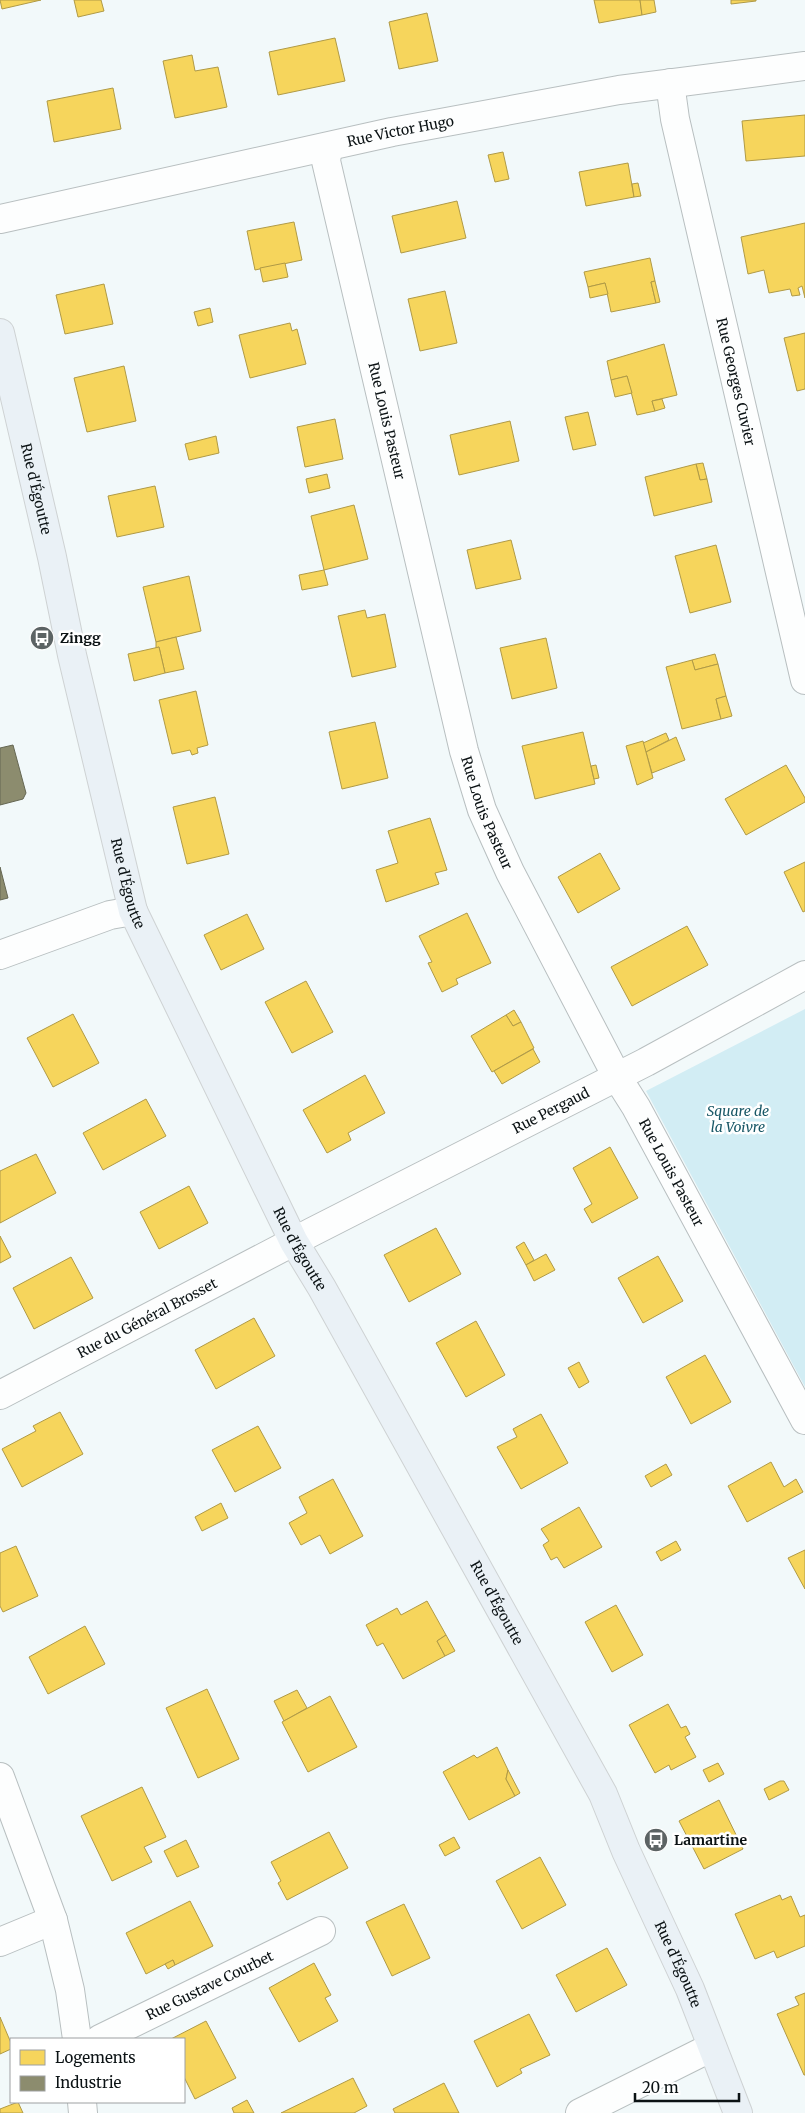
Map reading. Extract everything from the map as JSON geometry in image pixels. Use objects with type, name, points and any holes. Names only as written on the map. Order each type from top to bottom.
[{"type":"main road","name":"Rue d'Égoutte","points":[[0,333],[52,557],[72,655],[133,910],[294,1242],[322,1288],[603,1794],[626,1851],[690,1989],[738,2113]]},
{"type":"street","name":"Rue Victor Hugo","points":[[0,219],[401,130],[618,90],[805,66]]},
{"type":"street","name":"Rue Georges Cuvier","points":[[670,83],[675,119],[805,680]]},
{"type":"street","name":"Rue Louis Pasteur","points":[[328,147],[326,161],[464,751],[482,810],[510,872],[617,1077],[636,1107],[805,1420]]},
{"type":"street","points":[[0,956],[110,915],[133,910]]},
{"type":"street","name":"Rue Pergaud","points":[[294,1242],[617,1077],[805,975]]},
{"type":"street","name":"Rue du Général Brosset","points":[[0,1395],[294,1242]]},
{"type":"street","points":[[0,1777],[53,1920],[70,1990],[77,2038]]},
{"type":"street","points":[[0,1942],[53,1920]]},
{"type":"street","name":"Rue Gustave Courbet","points":[[102,2038],[320,1932]]},
{"type":"street","points":[[580,2113],[712,2047]]},
{"type":"green space","name":"Square de la Voivre","points":[[805,1009],[805,1387],[646,1091]]},
{"type":"building: Logements","points":[[0,0],[41,0],[2,9]]},
{"type":"building: Logements","points":[[74,0],[101,0],[104,11],[78,17]]},
{"type":"building: Logements","points":[[594,0],[640,0],[642,15],[599,23]]},
{"type":"building: Logements","points":[[640,0],[654,0],[656,12],[642,15]]},
{"type":"building: Logements","points":[[731,0],[756,0],[756,1],[731,4]]},
{"type":"building: Logements","points":[[427,13],[438,61],[399,69],[389,22]]},
{"type":"building: Logements","points":[[335,38],[345,81],[278,95],[269,52]]},
{"type":"building: Logements","points":[[192,55],[195,71],[218,67],[227,107],[175,118],[163,61]]},
{"type":"building: Logements","points":[[113,88],[121,129],[54,142],[47,101]]},
{"type":"building: Logements","points":[[805,115],[805,156],[746,161],[742,121]]},
{"type":"building: Logements","points":[[503,152],[509,179],[495,182],[488,155]]},
{"type":"building: Logements","points":[[628,163],[634,197],[586,206],[579,172]]},
{"type":"building: Logements","points":[[638,183],[641,196],[634,197],[632,184]]},
{"type":"building: Logements","points":[[457,201],[466,238],[401,253],[392,216]]},
{"type":"building: Logements","points":[[294,222],[302,260],[255,270],[247,231]]},
{"type":"building: Logements","points":[[805,223],[805,298],[802,286],[798,288],[800,295],[792,296],[790,289],[769,293],[764,270],[748,274],[741,237]]},
{"type":"building: Logements","points":[[650,258],[655,281],[651,282],[656,303],[611,312],[605,283],[588,287],[584,272]]},
{"type":"building: Logements","points":[[285,263],[288,277],[263,282],[260,268]]},
{"type":"building: Logements","points":[[655,281],[660,302],[656,303],[651,282]]},
{"type":"building: Logements","points":[[605,283],[608,294],[590,298],[588,287]]},
{"type":"building: Logements","points":[[104,284],[113,324],[65,334],[56,295]]},
{"type":"building: Logements","points":[[445,291],[457,343],[420,351],[408,299]]},
{"type":"building: Logements","points":[[210,308],[213,322],[198,326],[194,312]]},
{"type":"building: Logements","points":[[290,323],[292,331],[297,329],[306,364],[250,378],[239,335]]},
{"type":"building: Logements","points":[[805,333],[805,389],[797,391],[784,338]]},
{"type":"building: Logements","points":[[664,344],[677,395],[652,401],[655,411],[637,415],[627,376],[611,380],[607,361]]},
{"type":"building: Logements","points":[[124,366],[136,421],[87,432],[74,378]]},
{"type":"building: Logements","points":[[627,376],[632,393],[615,397],[611,380]]},
{"type":"building: Logements","points":[[662,399],[665,408],[655,411],[652,401]]},
{"type":"building: Logements","points":[[588,412],[596,445],[573,450],[565,417]]},
{"type":"building: Logements","points":[[335,419],[343,459],[305,467],[297,427]]},
{"type":"building: Logements","points":[[510,421],[519,461],[459,475],[450,435]]},
{"type":"building: Logements","points":[[216,436],[219,453],[189,460],[185,444]]},
{"type":"building: Logements","points":[[703,463],[707,479],[700,480],[696,464]]},
{"type":"building: Logements","points":[[696,464],[700,480],[707,479],[712,502],[654,516],[645,477]]},
{"type":"building: Logements","points":[[327,474],[330,488],[309,493],[306,479]]},
{"type":"building: Logements","points":[[155,486],[164,527],[117,537],[108,496]]},
{"type":"building: Logements","points":[[354,505],[368,559],[324,570],[311,516]]},
{"type":"building: Logements","points":[[511,540],[521,579],[476,589],[467,550]]},
{"type":"building: Logements","points":[[716,545],[731,602],[690,613],[675,556]]},
{"type":"building: Logements","points":[[324,570],[328,585],[302,590],[299,575]]},
{"type":"building: Logements","points":[[189,576],[201,631],[156,642],[143,587]]},
{"type":"building: Logements","points":[[365,610],[367,618],[385,614],[396,667],[352,677],[338,616]]},
{"type":"building: Logements","points":[[176,637],[184,669],[165,673],[159,647],[156,648],[156,642]]},
{"type":"building: Logements","points":[[546,638],[557,688],[512,699],[500,648]]},
{"type":"building: Logements","points":[[159,647],[165,673],[134,681],[128,654]]},
{"type":"building: Logements","points":[[715,654],[718,664],[695,670],[692,660]]},
{"type":"building: Logements","points":[[692,660],[695,670],[718,664],[726,696],[716,699],[721,719],[682,729],[666,667]]},
{"type":"building: Logements","points":[[196,691],[208,745],[197,748],[198,753],[192,755],[190,750],[172,754],[159,700]]},
{"type":"building: Logements","points":[[726,696],[732,716],[721,719],[716,699]]},
{"type":"building: Logements","points":[[375,722],[388,778],[342,789],[329,732]]},
{"type":"building: Logements","points":[[583,732],[595,784],[535,799],[522,746]]},
{"type":"building: Logements","points":[[666,733],[669,740],[646,752],[643,743]]},
{"type":"building: Logements","points":[[676,737],[685,760],[652,773],[646,752]]},
{"type":"building: Logements","points":[[643,741],[653,778],[637,785],[626,746]]},
{"type":"building: Logements","points":[[596,765],[599,778],[594,779],[591,766]]},
{"type":"building: Logements","points":[[786,765],[805,798],[805,802],[746,835],[725,799]]},
{"type":"building: Logements","points":[[215,797],[229,854],[187,864],[173,807]]},
{"type":"building: Logements","points":[[430,818],[447,870],[435,873],[439,884],[386,902],[376,870],[398,863],[388,831]]},
{"type":"building: Logements","points":[[600,853],[620,889],[578,913],[558,877]]},
{"type":"building: Logements","points":[[805,862],[805,911],[803,912],[784,872]]},
{"type":"building: Logements","points":[[467,913],[491,963],[456,979],[458,984],[442,992],[428,963],[432,962],[419,936]]},
{"type":"building: Logements","points":[[247,914],[264,949],[221,970],[204,935]]},
{"type":"building: Logements","points":[[687,926],[708,965],[632,1006],[611,967]]},
{"type":"building: Logements","points":[[306,981],[333,1032],[292,1053],[265,1002]]},
{"type":"building: Logements","points":[[514,1010],[521,1022],[513,1026],[506,1015]]},
{"type":"building: Logements","points":[[73,1014],[99,1063],[53,1087],[27,1038]]},
{"type":"building: Logements","points":[[506,1015],[513,1026],[521,1022],[534,1048],[492,1072],[471,1036]]},
{"type":"building: Logements","points":[[533,1049],[540,1062],[502,1084],[494,1071]]},
{"type":"building: Logements","points":[[365,1075],[385,1113],[348,1133],[351,1140],[327,1153],[303,1110]]},
{"type":"building: Logements","points":[[146,1099],[166,1136],[103,1170],[83,1133]]},
{"type":"building: Logements","points":[[610,1147],[638,1198],[592,1223],[584,1209],[592,1204],[573,1168]]},
{"type":"building: Logements","points":[[36,1154],[56,1193],[0,1223],[0,1171]]},
{"type":"building: Logements","points":[[189,1186],[208,1223],[159,1249],[140,1212]]},
{"type":"building: Logements","points":[[436,1228],[461,1274],[409,1302],[384,1255]]},
{"type":"building: Logements","points":[[0,1236],[11,1257],[0,1263]]},
{"type":"building: Logements","points":[[524,1242],[534,1260],[526,1265],[516,1247]]},
{"type":"building: Logements","points":[[546,1254],[555,1270],[534,1281],[526,1265]]},
{"type":"building: Logements","points":[[658,1256],[683,1301],[643,1323],[618,1278]]},
{"type":"building: Logements","points":[[71,1257],[93,1298],[34,1329],[13,1288]]},
{"type":"building: Logements","points":[[254,1318],[275,1356],[216,1389],[195,1350]]},
{"type":"building: Logements","points":[[476,1321],[505,1375],[466,1397],[436,1343]]},
{"type":"building: Logements","points":[[705,1355],[731,1402],[691,1424],[666,1377]]},
{"type":"building: Logements","points":[[579,1362],[589,1382],[579,1388],[568,1368]]},
{"type":"building: Logements","points":[[60,1412],[83,1454],[22,1487],[2,1449],[36,1431],[33,1426]]},
{"type":"building: Logements","points":[[541,1414],[568,1463],[521,1489],[497,1447],[517,1437],[513,1429]]},
{"type":"building: Logements","points":[[258,1426],[281,1468],[235,1492],[212,1450]]},
{"type":"building: Logements","points":[[771,1462],[784,1487],[796,1479],[803,1492],[747,1522],[728,1486]]},
{"type":"building: Logements","points":[[666,1464],[672,1475],[651,1487],[645,1476]]},
{"type":"building: Logements","points":[[333,1479],[363,1536],[330,1554],[320,1535],[301,1545],[289,1523],[307,1513],[299,1497]]},
{"type":"building: Logements","points":[[221,1503],[228,1518],[202,1531],[195,1517]]},
{"type":"building: Logements","points":[[579,1507],[602,1547],[564,1568],[557,1557],[551,1560],[543,1545],[549,1541],[541,1529]]},
{"type":"building: Logements","points":[[676,1541],[681,1550],[661,1561],[656,1552]]},
{"type":"building: Logements","points":[[16,1546],[38,1596],[3,1612],[0,1606],[0,1553]]},
{"type":"building: Logements","points":[[805,1550],[805,1589],[788,1558]]},
{"type":"building: Logements","points":[[427,1601],[446,1635],[437,1641],[445,1656],[403,1679],[383,1643],[377,1646],[366,1625],[397,1608],[401,1615]]},
{"type":"building: Logements","points":[[616,1605],[643,1655],[612,1672],[585,1622]]},
{"type":"building: Logements","points":[[85,1626],[105,1664],[48,1694],[29,1657]]},
{"type":"building: Logements","points":[[446,1635],[455,1651],[445,1656],[437,1641]]},
{"type":"building: Logements","points":[[207,1689],[239,1759],[198,1778],[166,1708]]},
{"type":"building: Logements","points":[[297,1690],[307,1708],[284,1721],[274,1701]]},
{"type":"building: Logements","points":[[330,1696],[357,1747],[308,1772],[282,1722]]},
{"type":"building: Logements","points":[[668,1704],[681,1728],[686,1726],[690,1734],[685,1737],[696,1757],[671,1770],[669,1765],[655,1773],[629,1725]]},
{"type":"building: Logements","points":[[497,1747],[508,1770],[506,1779],[515,1796],[469,1820],[443,1772],[474,1755],[477,1758]]},
{"type":"building: Logements","points":[[718,1763],[724,1774],[709,1782],[703,1770]]},
{"type":"building: Logements","points":[[508,1770],[520,1793],[515,1796],[506,1779]]},
{"type":"building: Logements","points":[[784,1781],[789,1790],[769,1800],[764,1789]]},
{"type":"building: Logements","points":[[142,1787],[166,1837],[144,1847],[152,1862],[112,1881],[81,1816]]},
{"type":"building: Logements","points":[[719,1800],[743,1849],[704,1869],[679,1821]]},
{"type":"building: Logements","points":[[329,1832],[348,1868],[287,1900],[278,1883],[281,1881],[271,1862]]},
{"type":"building: Logements","points":[[454,1837],[460,1848],[445,1856],[439,1845]]},
{"type":"building: Logements","points":[[186,1840],[199,1867],[177,1877],[164,1851]]},
{"type":"building: Logements","points":[[540,1857],[566,1905],[522,1929],[496,1881]]},
{"type":"building: Logements","points":[[780,1895],[782,1900],[791,1896],[800,1917],[805,1915],[805,1946],[777,1958],[774,1951],[755,1959],[735,1914]]},
{"type":"building: Logements","points":[[190,1901],[213,1946],[175,1965],[173,1960],[146,1974],[126,1933]]},
{"type":"building: Logements","points":[[404,1904],[430,1958],[392,1976],[366,1922]]},
{"type":"building: Logements","points":[[607,1948],[627,1985],[576,2012],[556,1975]]},
{"type":"building: Logements","points":[[173,1960],[175,1965],[168,1969],[165,1964]]},
{"type":"building: Logements","points":[[314,1963],[331,1995],[325,1998],[338,2021],[299,2042],[269,1988]]},
{"type":"building: Logements","points":[[805,1993],[804,2075],[777,2014],[799,2005],[795,1997]]},
{"type":"building: Logements","points":[[529,2014],[550,2055],[520,2069],[522,2073],[497,2087],[474,2041]]},
{"type":"building: Logements","points":[[0,2017],[10,2041],[10,2049],[0,2054]]},
{"type":"building: Logements","points":[[206,2021],[236,2078],[195,2099],[185,2079],[185,2038],[173,2038]]},
{"type":"building: Logements","points":[[353,2078],[367,2106],[354,2113],[281,2113]]},
{"type":"building: Logements","points":[[444,2083],[459,2113],[395,2113],[393,2109]]},
{"type":"building: Logements","points":[[247,2100],[254,2113],[234,2113],[232,2108]]},
{"type":"building: Logements","points":[[18,2103],[23,2113],[0,2113],[0,2109]]},
{"type":"building: Industrie","points":[[13,745],[26,793],[23,799],[0,805],[0,748]]},
{"type":"building: Industrie","points":[[0,867],[8,898],[0,900]]},
{"type":"place","name":"Zingg","points":[[42,638]]},
{"type":"place","name":"Lamartine","points":[[656,1840]]}]
